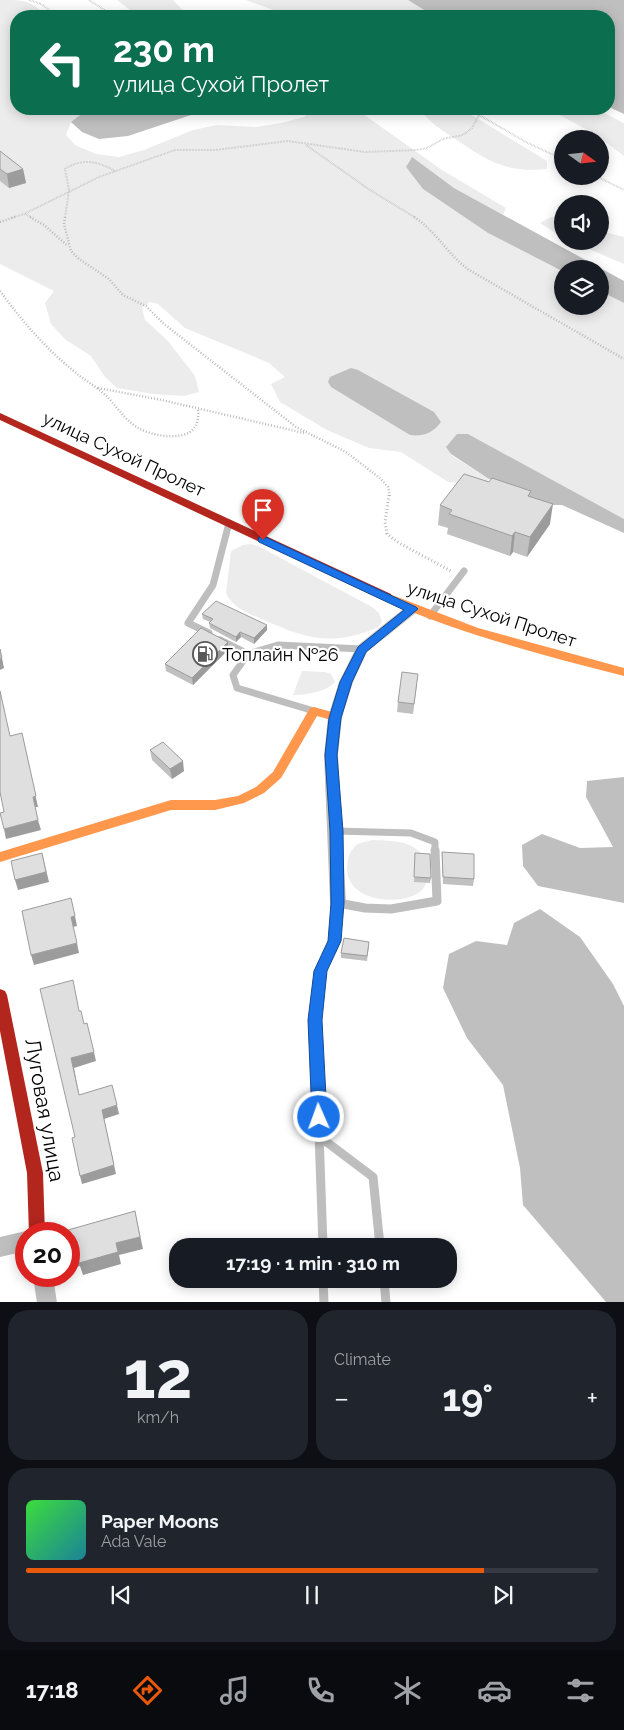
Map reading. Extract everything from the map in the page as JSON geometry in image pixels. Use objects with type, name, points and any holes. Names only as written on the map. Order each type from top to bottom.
[{"type":"main road","name":"улица Сухой Пролет","points":[[0,416],[412,609],[509,641],[624,672]]},
{"type":"main road","points":[[0,857],[171,805],[215,805],[240,800],[260,790],[277,774],[314,711],[335,718]]},
{"type":"main road","name":"Луговая улица","points":[[0,995],[35,1173],[37,1222]]},
{"type":"street","points":[[338,903],[331,755],[335,718],[346,682],[362,650],[412,609]]},
{"type":"street","points":[[0,1247],[15,1244]]},
{"type":"street","points":[[45,1287],[47,1302]]},
{"type":"lane","points":[[229,523],[214,585],[188,623],[248,654]]},
{"type":"lane","points":[[430,616],[464,571]]},
{"type":"lane","points":[[314,711],[238,688],[234,675],[248,654],[278,645],[362,650]]},
{"type":"lane","points":[[322,1238],[315,1020],[320,971],[335,941],[338,903],[365,908],[391,909],[437,901],[435,842],[410,833],[336,831]]},
{"type":"lane","points":[[320,1137],[373,1177],[379,1238]]},
{"type":"lane","points":[[323,1288],[324,1302]]},
{"type":"lane","points":[[385,1288],[386,1302]]},
{"type":"path","points":[[29,0],[41,4],[49,10]]},
{"type":"path","points":[[89,0],[105,10]]},
{"type":"path","points":[[0,222],[24,214],[69,190],[114,171],[175,150],[215,150],[288,141],[365,152],[417,150],[427,148],[443,139],[463,136],[472,128],[479,115],[526,142],[554,155]]},
{"type":"path","points":[[304,143],[370,190],[420,221],[435,234],[455,260],[541,313],[624,359]]},
{"type":"path","points":[[69,246],[64,224],[69,190],[64,174],[65,169],[69,166],[89,161],[99,162],[114,171]]},
{"type":"path","points":[[609,182],[624,190]]},
{"type":"path","points":[[24,214],[44,225],[69,246],[79,258],[109,279],[123,295],[146,306],[164,324],[296,427],[346,452],[381,479],[388,487],[390,498],[385,522],[387,534],[399,543],[451,571],[456,580]]},
{"type":"path","points":[[0,291],[18,316],[43,342],[103,394],[126,419],[138,428],[157,434],[177,436],[189,433],[196,427],[200,418],[198,409]]},
{"type":"path","points":[[93,387],[309,434]]},
{"type":"shaded area","points":[[0,0],[26,2],[40,10],[10,10],[10,115],[80,115],[71,122],[66,135],[75,145],[96,154],[119,157],[144,150],[193,130],[217,125],[256,127],[281,123],[307,115],[364,115],[442,170],[506,208],[503,215],[454,188],[411,158],[406,167],[423,189],[488,233],[554,267],[554,315],[609,315],[609,296],[624,303],[624,519],[468,434],[451,455],[489,479],[483,486],[448,482],[401,452],[369,448],[327,430],[280,402],[271,384],[285,377],[269,363],[185,328],[158,304],[150,302],[142,307],[145,320],[168,341],[195,376],[199,392],[184,396],[153,394],[117,388],[105,377],[91,356],[66,340],[51,324],[45,303],[54,291],[0,264]]},
{"type":"shaded area","points":[[117,0],[173,0],[182,10],[130,10]]},
{"type":"shaded area","points":[[246,0],[408,0],[424,10],[274,10]]},
{"type":"shaded area","points":[[408,0],[624,0],[624,114],[615,110],[615,10],[424,10]]},
{"type":"shaded area","points":[[80,115],[191,115],[128,136],[99,139],[82,132],[71,122]]},
{"type":"shaded area","points":[[425,115],[472,115],[547,161],[547,169],[520,169],[498,164],[467,147],[440,129]]},
{"type":"shaded area","points":[[559,115],[608,115],[624,123],[624,156],[609,145],[609,130],[587,130]]},
{"type":"shaded area","points":[[412,157],[454,188],[554,243],[554,250],[567,250],[586,260],[554,260],[554,267],[488,233],[423,189],[406,167]]},
{"type":"shaded area","points":[[554,217],[554,232],[540,223]]},
{"type":"shaded area","points":[[609,233],[624,237],[624,264],[591,250],[609,250]]},
{"type":"shaded area","points":[[609,273],[624,281],[624,303],[609,296]]},
{"type":"shaded area","points":[[351,368],[358,370],[434,412],[441,422],[427,433],[410,435],[331,387],[328,382],[330,377]]},
{"type":"shaded area","points":[[457,434],[468,434],[624,519],[624,533],[562,505],[542,505],[489,479],[451,454],[446,447]]},
{"type":"shaded area","points":[[251,544],[372,607],[379,613],[382,621],[379,627],[347,637],[319,638],[292,632],[241,609],[232,603],[226,593],[231,551],[243,545]]},
{"type":"shaded area","points":[[302,671],[331,674],[335,682],[321,691],[293,695]]},
{"type":"shaded area","points":[[624,777],[624,903],[538,886],[523,866],[522,845],[542,834],[580,848],[613,847],[586,797],[587,781]]},
{"type":"shaded area","points":[[373,840],[409,845],[426,859],[415,858],[414,881],[426,883],[417,894],[392,900],[372,897],[355,888],[350,881],[347,871],[349,855],[358,844]]},
{"type":"shaded area","points":[[540,909],[580,937],[613,984],[624,1006],[624,1302],[606,1302],[523,1205],[520,1168],[503,1085],[467,1038],[443,988],[449,954],[476,941],[507,945],[514,923]]},
{"type":"building","points":[[0,151],[23,169],[7,174],[0,169]]},
{"type":"building","points":[[464,474],[489,482],[492,478],[531,491],[528,496],[553,504],[530,537],[515,532],[512,536],[449,514],[452,510],[440,505]]},
{"type":"building","points":[[216,601],[267,625],[254,638],[240,632],[236,637],[209,623],[213,619],[202,614]]},
{"type":"building","points":[[201,628],[228,642],[192,678],[165,664]]},
{"type":"building","points":[[402,672],[418,674],[414,704],[398,702]]},
{"type":"building","points":[[0,691],[10,736],[22,733],[36,796],[33,797],[38,820],[4,829],[0,813],[4,812],[0,792]]},
{"type":"building","points":[[163,742],[183,761],[170,769],[150,750]]},
{"type":"building","points":[[442,852],[474,854],[474,879],[443,877]]},
{"type":"building","points":[[42,853],[46,872],[15,880],[11,861]]},
{"type":"building","points":[[415,853],[430,854],[431,878],[414,877]]},
{"type":"building","points":[[71,898],[75,916],[71,917],[77,943],[31,955],[22,911]]},
{"type":"building","points":[[344,938],[369,942],[367,956],[341,953]]},
{"type":"building","points":[[73,980],[79,1011],[81,1011],[84,1024],[87,1023],[94,1052],[71,1058],[79,1095],[112,1085],[117,1105],[102,1110],[114,1165],[80,1176],[72,1138],[75,1137],[40,989]]},
{"type":"building","points":[[135,1211],[140,1237],[116,1243],[118,1252],[80,1263],[80,1227]]},
{"type":"traffic: slow","points":[[387,597],[474,631],[624,672]]},
{"type":"traffic: slow","points":[[0,857],[171,805],[215,805],[240,800],[260,790],[277,775],[314,711],[335,717]]},
{"type":"traffic: jam","points":[[0,416],[387,597]]},
{"type":"traffic: jam","points":[[0,995],[35,1173],[37,1222]]},
{"type":"place","name":"Топлайн №26","points":[[205,654]]},
{"type":"route","points":[[263,540],[380,596],[412,609],[362,650],[346,682],[335,718],[331,755],[338,903],[335,941],[320,971],[315,1020],[319,1117]]}]
